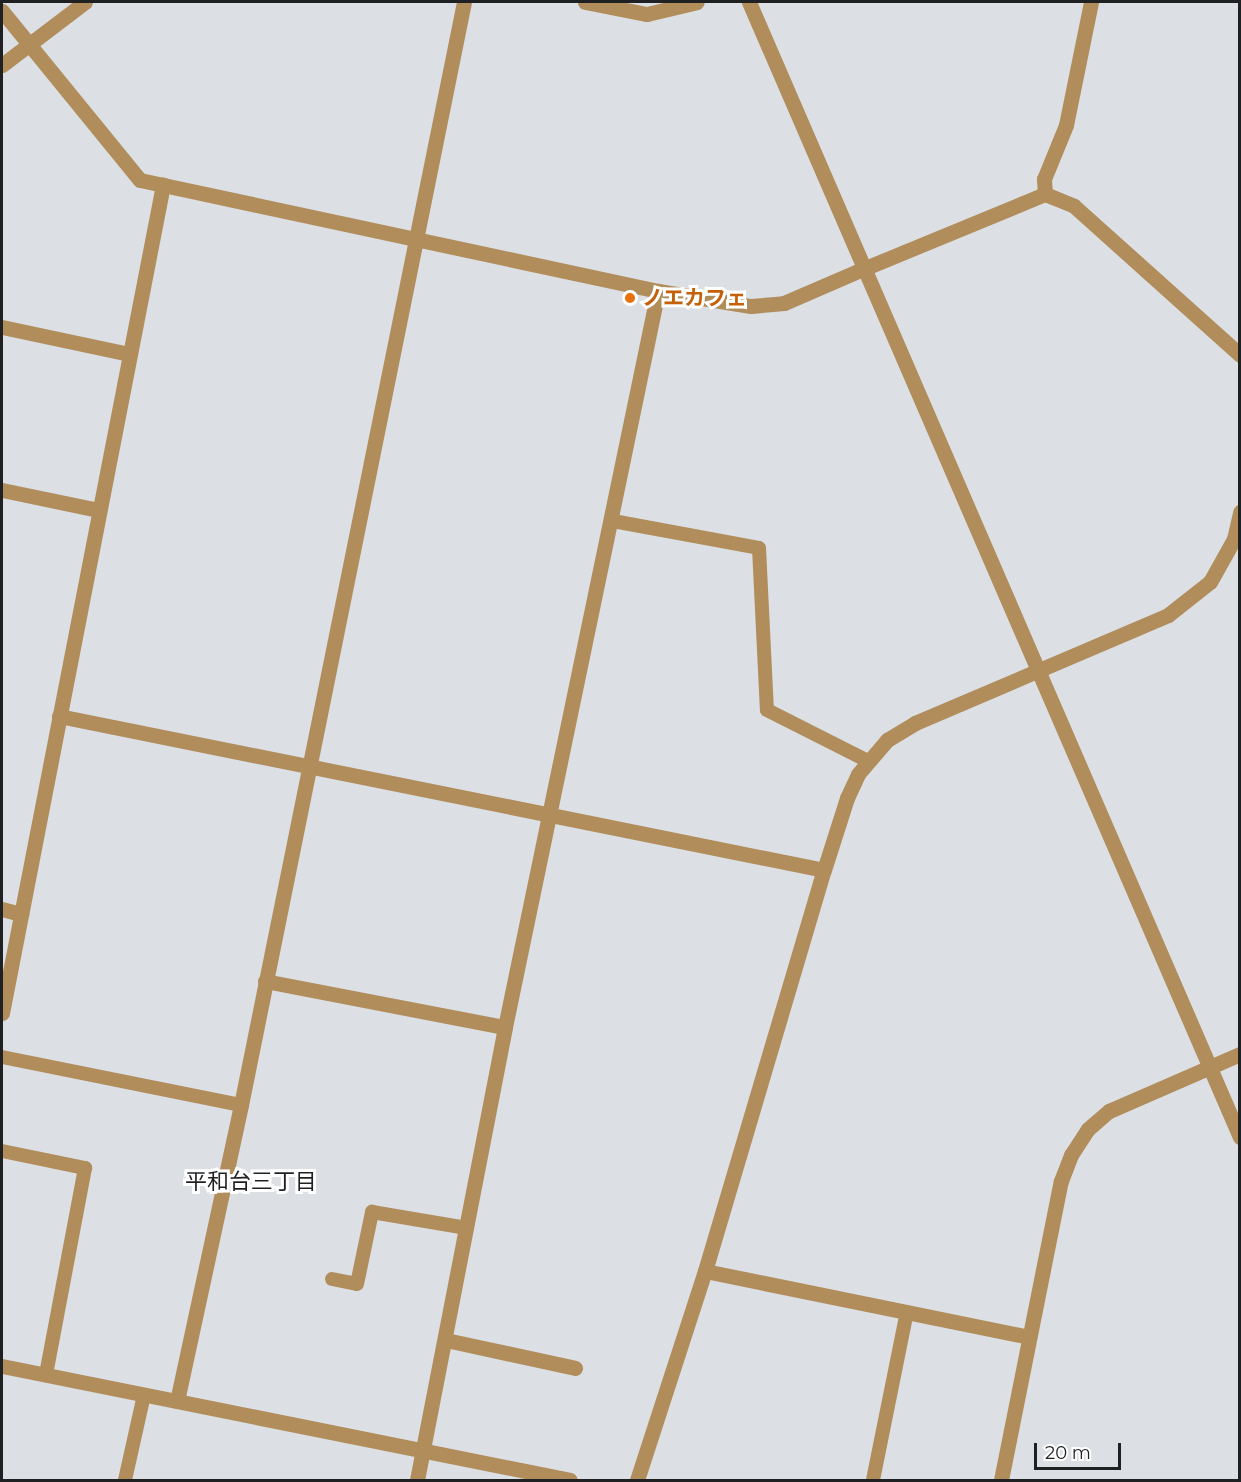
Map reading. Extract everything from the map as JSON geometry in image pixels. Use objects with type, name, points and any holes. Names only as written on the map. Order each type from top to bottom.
[{"type":"street","points":[[2,65],[85,2]]},
{"type":"street","points":[[177,1401],[241,1105],[464,2]]},
{"type":"street","points":[[585,2],[647,14],[697,2]]},
{"type":"street","points":[[749,2],[1239,1137]]},
{"type":"street","points":[[1045,194],[1044,179],[1066,125],[1091,2]]},
{"type":"street","points":[[2,11],[27,46],[140,180],[658,291],[751,306],[784,303],[1045,194],[1074,206],[1239,355]]},
{"type":"street","points":[[2,1013],[163,185]]},
{"type":"street","points":[[417,1480],[505,1027],[613,520],[658,291]]},
{"type":"street","points":[[2,327],[129,354]]},
{"type":"street","points":[[2,490],[99,510]]},
{"type":"street","points":[[637,1480],[705,1271],[847,798],[868,761],[887,740],[915,723],[1168,615],[1210,582],[1234,539],[1239,512]]},
{"type":"street","points":[[59,716],[551,813],[824,870]]},
{"type":"street","points":[[2,909],[21,914]]},
{"type":"street","points":[[265,981],[505,1027]]},
{"type":"street","points":[[1001,1480],[1061,1181],[1071,1155],[1088,1129],[1109,1111],[1239,1054]]},
{"type":"street","points":[[705,1271],[1029,1337]]},
{"type":"street","points":[[446,1340],[575,1368]]},
{"type":"street","points":[[2,1366],[570,1480]]},
{"type":"lane","points":[[613,520],[759,548],[767,710],[868,761]]},
{"type":"lane","points":[[2,1057],[241,1105]]},
{"type":"lane","points":[[2,1151],[85,1168],[46,1375]]},
{"type":"lane","points":[[332,1280],[357,1284],[372,1212],[467,1228]]},
{"type":"lane","points":[[873,1480],[907,1312]]},
{"type":"lane","points":[[125,1480],[144,1395]]},
{"type":"place","name":"ノエカフェ","points":[[630,298]]},
{"type":"district","name":"平和台三丁目","points":[[251,1182]]}]
